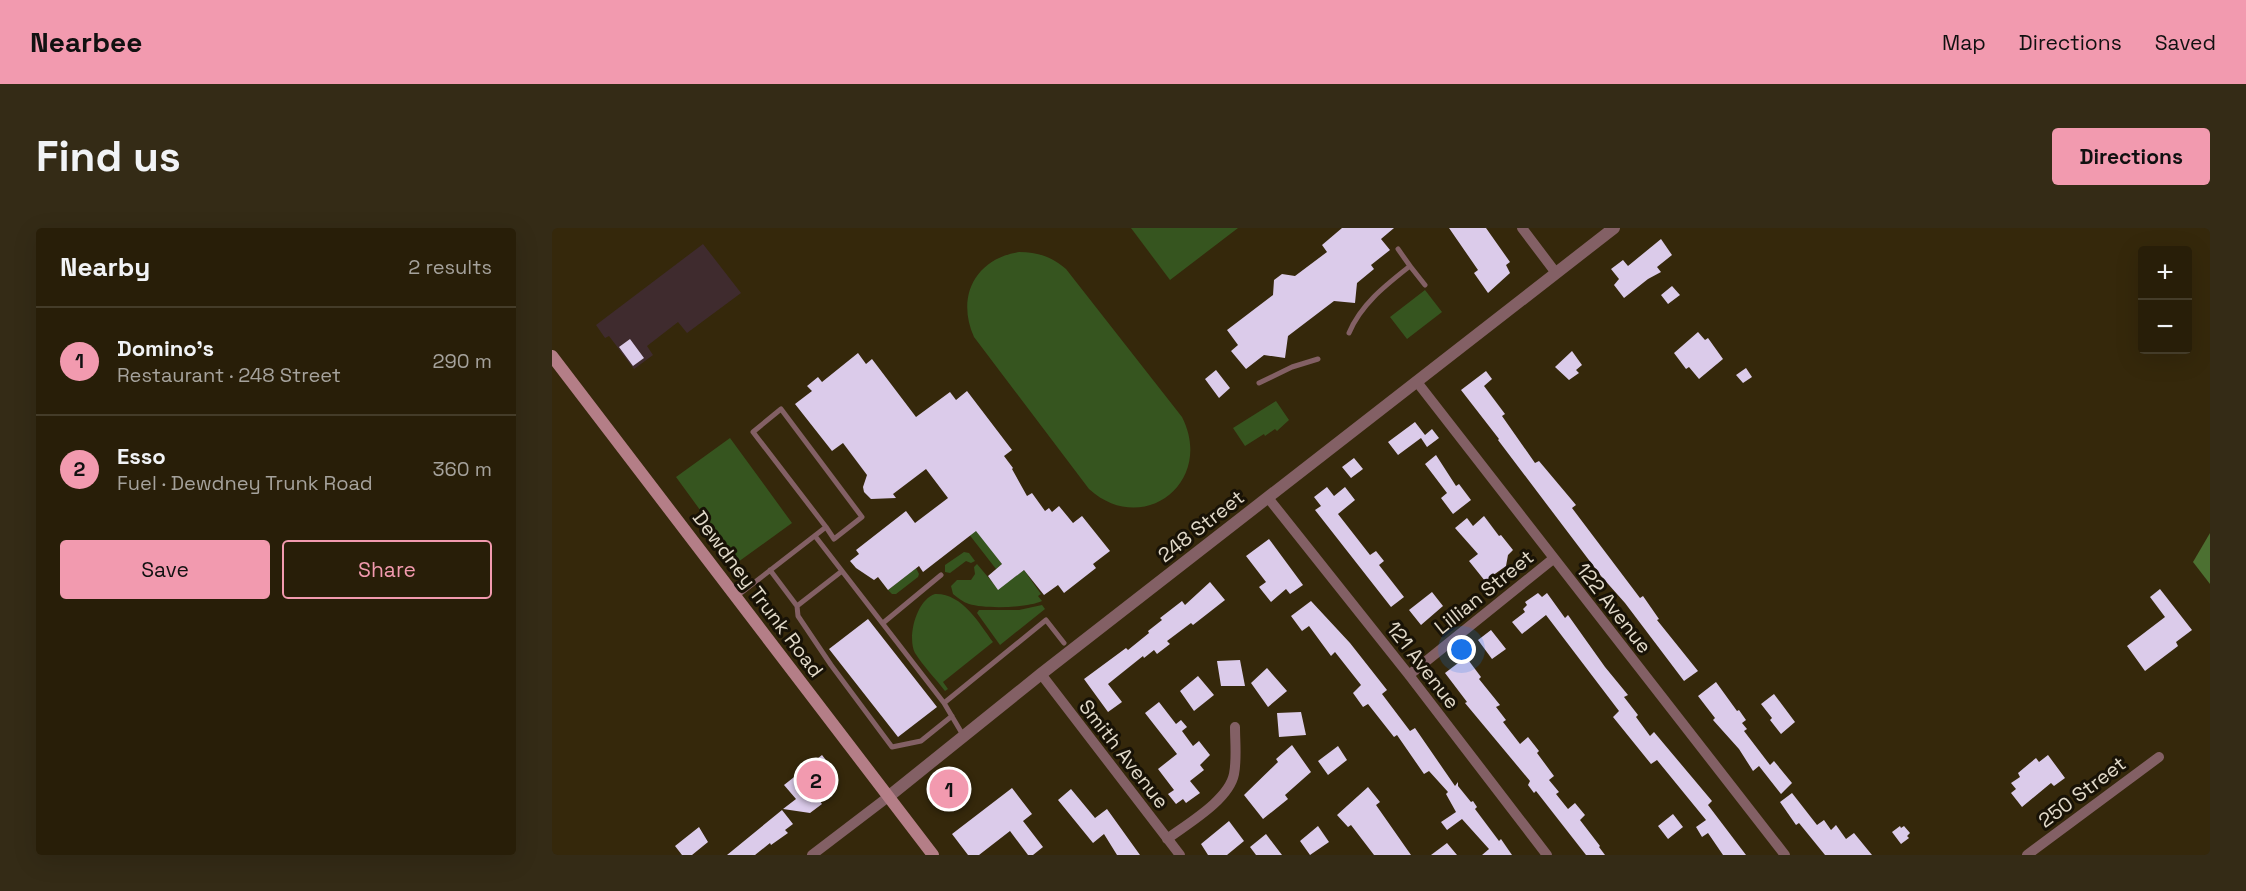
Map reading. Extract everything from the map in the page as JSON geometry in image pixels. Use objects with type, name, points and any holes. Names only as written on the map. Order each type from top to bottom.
[{"type":"main road","name":"Dewdney Trunk Road","points":[[552,356],[933,855]]},
{"type":"street","points":[[1522,228],[1556,273]]},
{"type":"street","name":"248 Street","points":[[812,855],[1614,228]]},
{"type":"street","name":"122 Avenue","points":[[1417,382],[1785,855]]},
{"type":"street","name":"121 Avenue","points":[[1269,499],[1409,675],[1547,855]]},
{"type":"street","name":"Lillian Street","points":[[1409,675],[1553,559]]},
{"type":"street","name":"Smith Avenue","points":[[1041,674],[1180,855]]},
{"type":"street","points":[[1167,839],[1220,798],[1229,787],[1234,774],[1235,727]]},
{"type":"street","name":"250 Street","points":[[2027,855],[2159,757]]},
{"type":"lane","points":[[1398,249],[1425,285]]},
{"type":"lane","points":[[1349,333],[1354,321],[1381,289],[1410,266]]},
{"type":"lane","points":[[1259,383],[1292,366],[1318,359]]},
{"type":"lane","points":[[781,409],[862,517],[834,539],[825,527],[753,432],[781,409]]},
{"type":"lane","points":[[735,597],[825,527]]},
{"type":"lane","points":[[815,536],[944,703],[964,736]]},
{"type":"lane","points":[[770,570],[797,606],[798,616],[831,665],[892,747],[921,741],[952,716]]},
{"type":"lane","points":[[797,606],[842,571]]},
{"type":"lane","points":[[883,623],[941,575]]},
{"type":"lane","points":[[944,703],[1046,620],[1064,643]]},
{"type":"shaded area","points":[[703,244],[741,293],[687,333],[678,322],[647,346],[653,355],[634,369],[609,336],[605,338],[596,325]]},
{"type":"green space","points":[[1131,228],[1238,228],[1170,280]]},
{"type":"green space","points":[[1019,252],[1044,256],[1066,269],[1182,417],[1190,441],[1189,463],[1181,481],[1168,496],[1151,505],[1131,508],[1110,503],[1089,489],[974,337],[967,308],[973,282],[991,263]]},
{"type":"green space","points":[[1425,290],[1442,312],[1407,339],[1390,317]]},
{"type":"green space","points":[[1276,401],[1289,420],[1277,431],[1275,429],[1265,436],[1264,434],[1245,446],[1233,428]]},
{"type":"green space","points":[[730,438],[792,523],[738,562],[676,477]]},
{"type":"green space","points":[[975,528],[1002,564],[996,569],[968,533]]},
{"type":"green space","points":[[2210,533],[2210,584],[2193,562]]},
{"type":"green space","points":[[964,552],[969,553],[975,561],[971,563],[966,561],[950,573],[945,572],[945,565]]},
{"type":"green space","points":[[977,564],[998,589],[1024,570],[1041,594],[1038,596],[1042,601],[1027,605],[995,607],[976,606],[963,601],[953,594],[951,586],[957,580],[971,580]]},
{"type":"green space","points":[[916,568],[918,577],[896,594],[888,590]]},
{"type":"green space","points":[[935,594],[945,595],[962,604],[976,618],[993,642],[943,682],[948,689],[945,691],[918,658],[912,638],[918,611],[928,598]]},
{"type":"green space","points":[[1042,605],[1045,609],[1000,645],[977,613],[979,610],[1019,610]]},
{"type":"building","points":[[1342,228],[1394,228],[1381,239],[1390,250],[1371,265],[1374,269],[1357,283],[1355,303],[1334,301],[1288,336],[1285,358],[1264,355],[1246,369],[1231,351],[1238,345],[1227,330],[1273,295],[1274,280],[1282,274],[1295,276],[1327,252],[1322,245]]},
{"type":"building","points":[[1449,228],[1486,228],[1510,262],[1506,265],[1510,273],[1488,293],[1474,273],[1478,270]]},
{"type":"building","points":[[1661,239],[1672,255],[1657,267],[1661,272],[1624,298],[1614,285],[1619,279],[1611,269],[1623,260],[1628,266]]},
{"type":"building","points":[[1672,286],[1680,295],[1668,304],[1661,295]]},
{"type":"building","points":[[1698,332],[1705,340],[1708,338],[1723,359],[1699,379],[1689,367],[1686,369],[1674,353]]},
{"type":"building","points":[[630,339],[644,358],[633,366],[619,347]]},
{"type":"building","points":[[1572,351],[1582,365],[1576,370],[1579,373],[1569,380],[1555,367]]},
{"type":"building","points":[[858,353],[866,364],[872,359],[916,417],[950,392],[956,400],[967,391],[1012,450],[1004,456],[1013,468],[1027,496],[1032,493],[1045,511],[1049,508],[1052,512],[1059,506],[1073,523],[1082,516],[1110,551],[1093,564],[1096,568],[1064,593],[1058,585],[1044,595],[1024,570],[998,590],[988,576],[1002,564],[976,531],[923,572],[919,566],[888,590],[878,577],[874,580],[856,568],[850,561],[859,554],[856,550],[906,511],[915,523],[948,498],[926,469],[893,494],[896,498],[871,499],[864,492],[863,487],[867,475],[843,443],[832,451],[795,404],[812,391],[807,386],[818,377],[822,382]]},
{"type":"building","points":[[1746,368],[1752,377],[1743,383],[1736,375]]},
{"type":"building","points":[[1216,370],[1230,388],[1219,398],[1205,379]]},
{"type":"building","points":[[1486,371],[1492,379],[1484,386],[1505,414],[1502,416],[1535,463],[1539,461],[1576,505],[1572,508],[1640,598],[1643,596],[1659,619],[1657,620],[1698,671],[1684,681],[1625,603],[1601,576],[1461,390]]},
{"type":"building","points":[[1415,422],[1425,435],[1432,429],[1439,438],[1427,447],[1421,438],[1398,455],[1388,442]]},
{"type":"building","points":[[1436,455],[1456,486],[1459,484],[1471,500],[1453,514],[1441,498],[1447,493],[1425,464]]},
{"type":"building","points":[[1354,458],[1363,469],[1351,478],[1342,467]]},
{"type":"building","points":[[1327,487],[1334,496],[1345,487],[1355,500],[1338,514],[1370,555],[1376,551],[1384,561],[1379,565],[1404,597],[1391,607],[1315,510],[1321,506],[1314,497]]},
{"type":"building","points":[[1484,516],[1513,550],[1508,555],[1506,566],[1485,581],[1469,561],[1478,554],[1455,528],[1467,518],[1473,526]]},
{"type":"building","points":[[1269,539],[1303,585],[1290,594],[1286,589],[1271,602],[1259,587],[1266,582],[1246,556]]},
{"type":"building","points":[[1210,582],[1225,600],[1193,625],[1191,623],[1167,641],[1170,644],[1157,654],[1154,650],[1144,658],[1143,656],[1108,684],[1122,702],[1108,712],[1084,679],[1126,648],[1128,650],[1162,620],[1160,618],[1182,601],[1185,605]]},
{"type":"building","points":[[2160,589],[2192,630],[2176,642],[2178,646],[2145,671],[2127,646],[2165,617],[2150,597]]},
{"type":"building","points":[[1432,592],[1443,606],[1421,625],[1409,610]]},
{"type":"building","points":[[1538,593],[1542,597],[1547,593],[1565,618],[1568,615],[1628,695],[1624,697],[1650,736],[1654,732],[1712,801],[1708,805],[1746,855],[1723,855],[1708,833],[1702,837],[1696,827],[1706,820],[1657,760],[1651,764],[1613,717],[1619,711],[1546,615],[1522,634],[1512,622],[1525,612],[1523,609],[1527,605],[1525,602]]},
{"type":"building","points":[[1311,601],[1350,643],[1387,690],[1382,694],[1410,731],[1415,728],[1455,786],[1458,782],[1458,786],[1477,807],[1475,809],[1512,855],[1482,855],[1489,849],[1462,819],[1447,830],[1441,822],[1456,812],[1446,794],[1448,792],[1429,771],[1424,774],[1397,735],[1394,737],[1368,704],[1363,707],[1353,693],[1361,685],[1335,652],[1331,656],[1309,626],[1302,631],[1291,616]]},
{"type":"building","points":[[868,619],[937,707],[898,737],[829,649]]},
{"type":"building","points":[[1491,630],[1506,649],[1492,659],[1478,640]]},
{"type":"building","points":[[1466,657],[1481,677],[1479,679],[1500,705],[1496,707],[1506,720],[1503,722],[1520,744],[1528,737],[1539,751],[1537,753],[1554,776],[1549,780],[1559,792],[1556,794],[1568,809],[1575,803],[1585,815],[1580,820],[1605,855],[1586,855],[1536,791],[1534,793],[1528,785],[1530,781],[1465,703],[1467,702],[1445,673]]},
{"type":"building","points":[[1240,660],[1245,686],[1221,686],[1217,661]]},
{"type":"building","points":[[1267,668],[1287,691],[1268,707],[1251,683]]},
{"type":"building","points":[[1198,676],[1214,695],[1194,711],[1180,691]]},
{"type":"building","points":[[1716,682],[1746,720],[1742,723],[1747,729],[1744,731],[1770,765],[1774,761],[1792,783],[1781,794],[1759,766],[1753,771],[1739,749],[1713,720],[1715,718],[1698,696]]},
{"type":"building","points":[[1774,694],[1795,722],[1781,734],[1761,704]]},
{"type":"building","points":[[1159,702],[1176,724],[1181,720],[1187,727],[1182,731],[1193,746],[1199,741],[1210,755],[1200,765],[1204,770],[1190,781],[1200,793],[1186,803],[1183,799],[1176,804],[1168,794],[1174,790],[1158,769],[1177,754],[1145,713]]},
{"type":"building","points":[[1301,712],[1306,735],[1279,737],[1277,713]]},
{"type":"building","points":[[1292,745],[1311,772],[1285,795],[1288,799],[1263,819],[1244,795],[1278,762],[1276,759]]},
{"type":"building","points":[[1338,746],[1347,760],[1328,775],[1318,761]]},
{"type":"building","points":[[822,755],[835,772],[812,790],[822,804],[810,813],[783,809],[796,799],[784,785]]},
{"type":"building","points":[[2048,755],[2065,778],[2054,786],[2051,783],[2022,807],[2011,793],[2016,789],[2011,783],[2020,777],[2018,773],[2036,758],[2039,762]]},
{"type":"building","points":[[956,769],[970,787],[941,809],[927,792]]},
{"type":"building","points":[[1368,787],[1380,802],[1376,805],[1411,855],[1374,855],[1351,825],[1348,827],[1337,815]]},
{"type":"building","points":[[1012,788],[1032,814],[1023,821],[1043,847],[1033,855],[1028,855],[1010,831],[979,855],[968,855],[952,834]]},
{"type":"building","points":[[1071,789],[1095,818],[1107,809],[1140,855],[1117,855],[1104,834],[1093,843],[1058,800]]},
{"type":"building","points":[[1792,793],[1817,825],[1824,820],[1831,830],[1836,825],[1846,839],[1854,833],[1872,855],[1825,855],[1799,823],[1796,825],[1780,802]]},
{"type":"building","points":[[782,810],[793,824],[785,830],[788,833],[755,855],[727,855]]},
{"type":"building","points":[[1673,814],[1683,827],[1668,839],[1658,826]]},
{"type":"building","points":[[1229,821],[1244,841],[1227,855],[1208,855],[1201,844]]},
{"type":"building","points":[[1318,826],[1329,842],[1310,855],[1300,841]]},
{"type":"building","points":[[1900,826],[1901,828],[1904,826],[1910,833],[1907,836],[1909,838],[1901,844],[1892,832]]},
{"type":"building","points":[[699,827],[708,842],[692,855],[682,855],[675,846]]},
{"type":"building","points":[[1266,834],[1282,855],[1256,855],[1250,847]]},
{"type":"building","points":[[1447,843],[1457,855],[1431,855]]},
{"type":"place","name":"Esso","points":[[816,780]]},
{"type":"place","name":"Domino's","points":[[949,789]]}]
